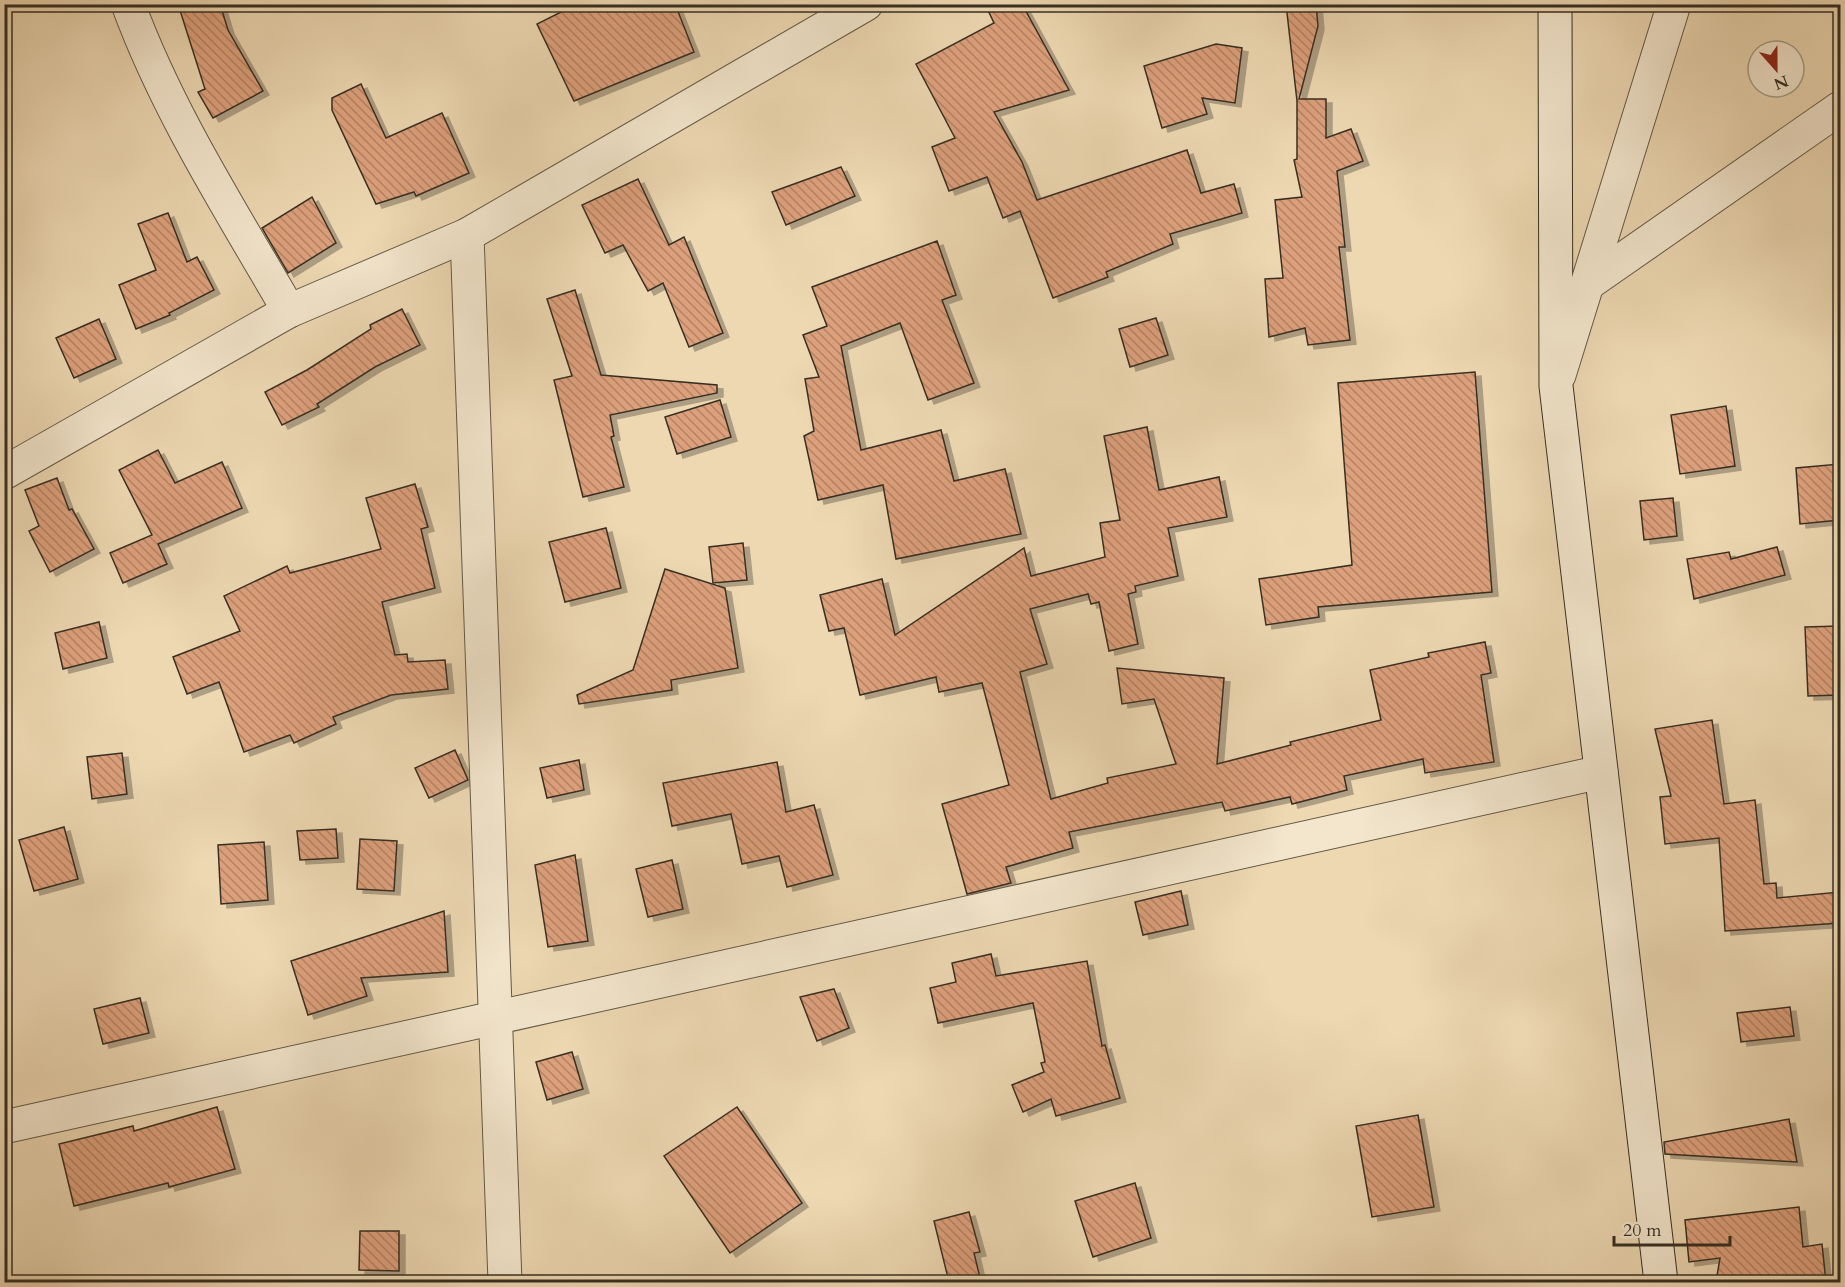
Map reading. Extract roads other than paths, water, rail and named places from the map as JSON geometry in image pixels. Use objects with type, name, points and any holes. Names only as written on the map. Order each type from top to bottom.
[{"type":"street","points":[[128,4],[142,42],[188,134],[289,311]]},
{"type":"street","points":[[4,473],[289,311],[468,235],[866,4]]},
{"type":"street","points":[[1555,4],[1556,386],[1661,1282]]},
{"type":"street","points":[[1556,386],[1674,4]]},
{"type":"street","points":[[1589,283],[1840,108]]},
{"type":"street","points":[[468,235],[505,1282]]},
{"type":"street","points":[[4,1127],[1601,772]]}]
